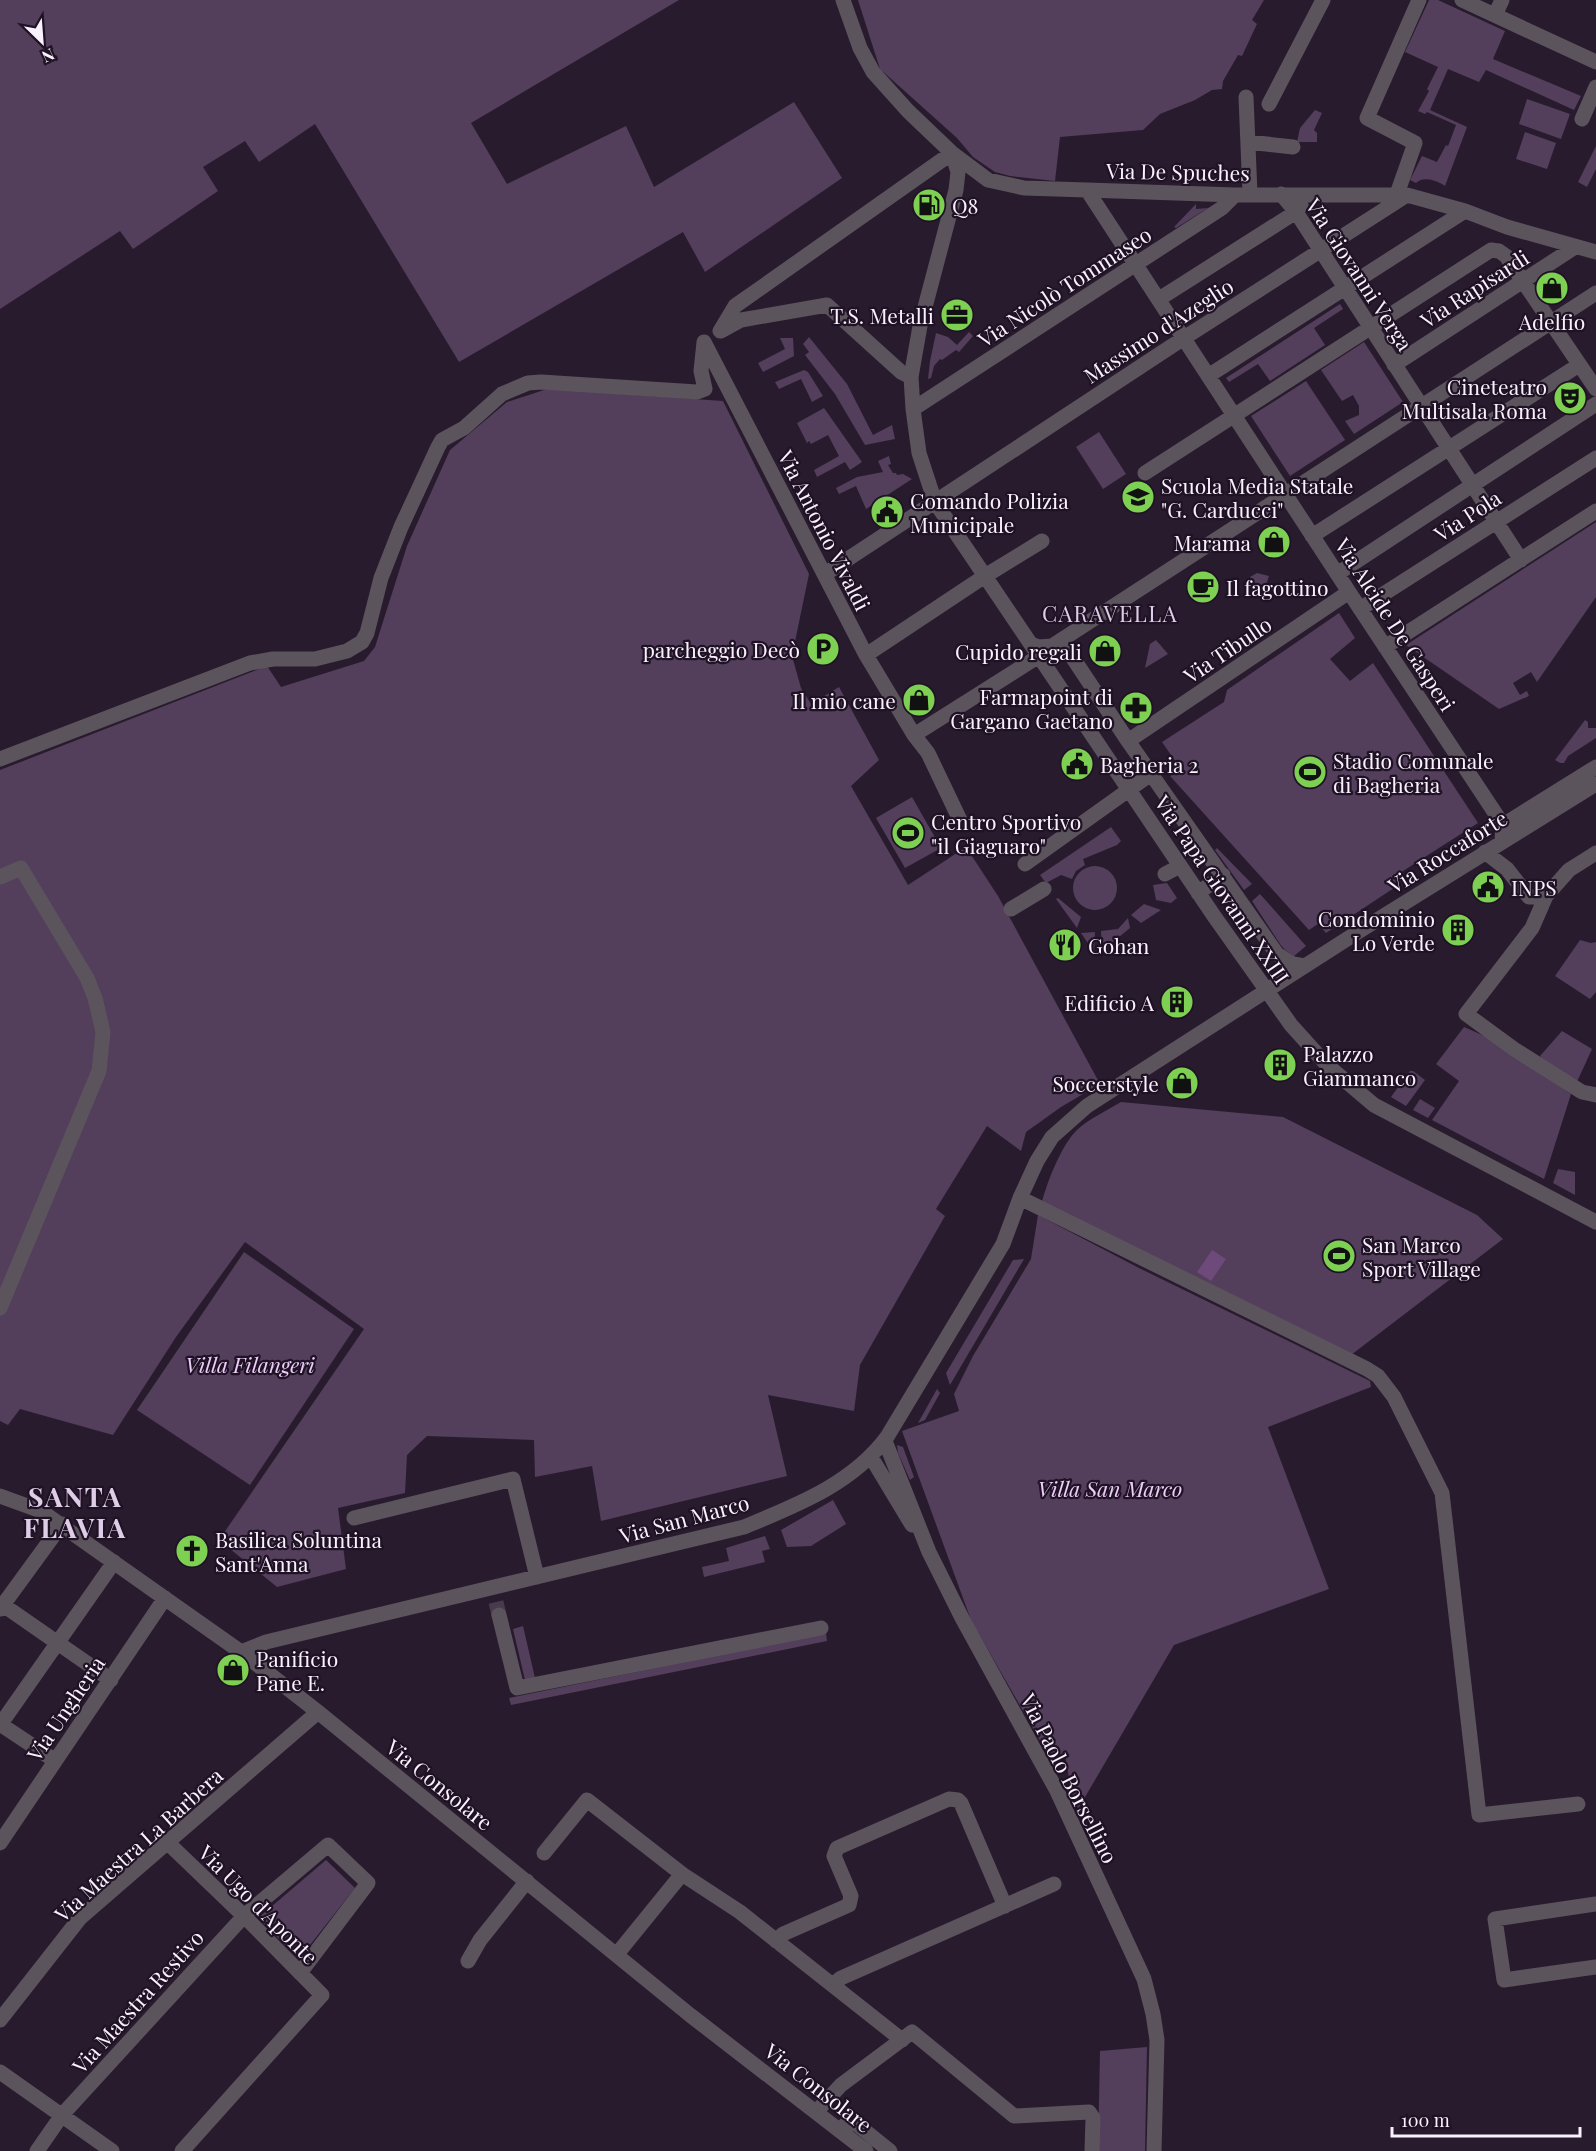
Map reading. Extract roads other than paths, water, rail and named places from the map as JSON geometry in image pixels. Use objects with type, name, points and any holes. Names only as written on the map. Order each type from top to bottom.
[{"type":"street","name":"Via De Spuches","points":[[843,0],[860,48],[873,72],[908,111],[952,153],[988,180],[1024,188],[1242,194],[1402,195],[1465,211],[1507,227],[1596,252]]},
{"type":"street","points":[[1269,104],[1323,0]]},
{"type":"street","points":[[1402,195],[1415,143],[1367,118],[1419,0]]},
{"type":"street","points":[[1462,0],[1596,62]]},
{"type":"street","points":[[1495,15],[1502,0]]},
{"type":"street","points":[[1582,119],[1596,87]]},
{"type":"street","points":[[1242,194],[1248,142],[1246,98]]},
{"type":"street","points":[[1248,142],[1293,147]]},
{"type":"street","name":"Via Papa Giovanni XXIII","points":[[952,153],[958,172],[956,190],[920,326],[912,377],[913,409],[919,453],[934,502],[1198,892],[1272,988],[1291,1025],[1328,1066],[1374,1105],[1596,1222]]},
{"type":"street","points":[[720,331],[735,306],[952,153]]},
{"type":"street","points":[[956,190],[973,181],[988,180]]},
{"type":"street","name":"Via Alcide De Gasperi","points":[[1087,190],[1503,825]]},
{"type":"street","name":"Via Nicolò Tommaseo","points":[[913,409],[1242,194]]},
{"type":"street","name":"Via Giovanni Verga","points":[[1281,194],[1296,212],[1521,560]]},
{"type":"street","points":[[1159,299],[1296,212],[1311,194]]},
{"type":"street","name":"Massimo d'Azeglio","points":[[825,574],[1402,195]]},
{"type":"street","points":[[1208,376],[1465,211]]},
{"type":"street","name":"Via Rapisardi","points":[[1394,365],[1575,247]]},
{"type":"street","points":[[1145,473],[1491,250],[1500,251],[1506,256],[1596,389]]},
{"type":"street","points":[[914,735],[1046,647],[1052,646],[1596,293]]},
{"type":"street","points":[[0,759],[250,663],[273,659],[315,659],[356,647],[367,633],[381,578],[401,527],[442,440],[464,428],[502,394],[528,383],[697,392],[705,389],[701,371],[704,342],[720,331],[741,320],[827,306],[902,372],[912,377]]},
{"type":"street","name":"Via Antonio Vivaldi","points":[[704,342],[866,655],[914,735],[928,753],[960,820]]},
{"type":"street","points":[[1312,536],[1580,365]]},
{"type":"street","points":[[1337,574],[1596,404]]},
{"type":"street","name":"Via Pola","points":[[1360,609],[1596,458]]},
{"type":"street","points":[[1385,647],[1596,511]]},
{"type":"street","points":[[866,655],[1042,541]]},
{"type":"street","name":"Via Tibullo","points":[[1128,741],[1349,592]]},
{"type":"street","name":"Via Papa Giovanni XXIII","points":[[1061,640],[1128,741],[1277,954],[1286,961],[1305,966]]},
{"type":"street","points":[[1037,653],[1067,662],[1080,669]]},
{"type":"street","points":[[1502,842],[1503,825],[1596,767]]},
{"type":"street","points":[[1024,864],[1151,774]]},
{"type":"street","name":"Via Roccaforte","points":[[1110,1093],[1305,966],[1596,783]]},
{"type":"street","points":[[1485,852],[1507,869],[1529,897],[1546,896]]},
{"type":"street","points":[[1596,853],[1569,870],[1546,896],[1532,928],[1466,1014],[1514,1049],[1582,1092],[1596,1095]]},
{"type":"street","points":[[1165,874],[1180,866]]},
{"type":"street","points":[[0,877],[21,868],[87,978],[95,998],[103,1032],[99,1071],[0,1308]]},
{"type":"street","points":[[1198,892],[1223,875]]},
{"type":"street","points":[[1011,909],[1044,889]]},
{"type":"street","points":[[1272,946],[1278,975],[1272,988]]},
{"type":"street","name":"Via San Marco","points":[[241,1652],[266,1642],[496,1602],[537,1577],[744,1527],[818,1493],[852,1473],[885,1441],[1003,1244],[1020,1198],[1037,1161],[1052,1137],[1087,1106],[1110,1093]]},
{"type":"street","points":[[1020,1198],[1367,1369],[1385,1383],[1442,1493],[1479,1815],[1578,1804]]},
{"type":"street","name":"Via Paolo Borsellino","points":[[885,1441],[930,1552],[962,1618],[1057,1791],[1144,1979],[1157,2040],[1155,2151]]},
{"type":"street","points":[[871,1456],[887,1486],[930,1552]]},
{"type":"street","points":[[354,1518],[513,1479],[537,1577]]},
{"type":"street","name":"Via Consolare","points":[[0,1496],[41,1510],[241,1652],[690,2015],[866,2151]]},
{"type":"street","points":[[62,1524],[1,1607],[111,1680]]},
{"type":"street","points":[[54,1760],[0,1725],[114,1562]]},
{"type":"street","name":"Via Ungheria","points":[[0,1841],[165,1598]]},
{"type":"street","points":[[496,1602],[517,1688],[821,1628]]},
{"type":"street","name":"Via Maestra La Barbera","points":[[0,2020],[80,1918],[318,1712]]},
{"type":"street","points":[[776,1941],[783,1934],[849,1905],[851,1896],[834,1856],[837,1848],[949,1799],[958,1800],[961,1803],[1005,1906]]},
{"type":"street","points":[[544,1853],[586,1800],[682,1874],[740,1912],[902,2040]]},
{"type":"street","name":"Via Ugo d'Aponte","points":[[167,1842],[322,1995],[182,2151]]},
{"type":"street","name":"Via Maestra Restivo","points":[[38,2151],[62,2115],[244,1916],[328,1845],[368,1883],[300,1973]]},
{"type":"street","points":[[617,1954],[682,1874]]},
{"type":"street","points":[[468,1961],[480,1940],[526,1881]]},
{"type":"street","points":[[833,1986],[841,1978],[1053,1884]]},
{"type":"street","points":[[1596,1904],[1496,1919],[1504,1980],[1596,1967]]},
{"type":"street","points":[[816,2112],[841,2085],[912,2032],[1014,2116],[1089,2112],[1093,2118],[1092,2151]]},
{"type":"street","points":[[0,2072],[112,2151]]},
{"type":"street","points":[[840,2131],[846,2124],[854,2122],[890,2151]]},
{"type":"tunnel","points":[[496,1602],[499,1615]]},
{"type":"place","name":"Q8","points":[[929,205]]},
{"type":"place","name":"Adelfio","points":[[1552,288]]},
{"type":"place","name":"T.S. Metalli","points":[[957,315]]},
{"type":"place","name":"Cineteatro Multisala Roma","points":[[1570,398]]},
{"type":"place","name":"Scuola Media Statale \"G. Carducci\"","points":[[1138,497]]},
{"type":"place","name":"Comando Polizia Municipale","points":[[887,512]]},
{"type":"place","name":"Marama","points":[[1274,542]]},
{"type":"place","name":"Il fagottino","points":[[1203,587]]},
{"type":"place","name":"parcheggio Decò","points":[[823,649]]},
{"type":"place","name":"Cupido regali","points":[[1105,651]]},
{"type":"place","name":"Il mio cane","points":[[919,700]]},
{"type":"place","name":"Farmapoint di Gargano Gaetano","points":[[1136,708]]},
{"type":"place","name":"Bagheria 2","points":[[1077,764]]},
{"type":"place","name":"Stadio Comunale di Bagheria","points":[[1310,772]]},
{"type":"place","name":"Centro Sportivo \"il Giaguaro\"","points":[[908,833]]},
{"type":"place","name":"INPS","points":[[1488,887]]},
{"type":"place","name":"Condominio Lo Verde","points":[[1458,930]]},
{"type":"place","name":"Gohan","points":[[1065,945]]},
{"type":"place","name":"Edificio A","points":[[1177,1002]]},
{"type":"place","name":"Palazzo Giammanco","points":[[1280,1065]]},
{"type":"place","name":"Soccerstyle","points":[[1182,1083]]},
{"type":"place","name":"San Marco Sport Village","points":[[1339,1256]]},
{"type":"place","name":"Basilica Soluntina Sant'Anna","points":[[192,1551]]},
{"type":"place","name":"Panificio Pane E.","points":[[233,1670]]},
{"type":"district","name":"CARAVELLA","points":[[1110,613]]},
{"type":"district","name":"SANTA FLAVIA","points":[[75,1512]]},
{"type":"park label","name":"Villa Filangeri","points":[[250,1364]]},
{"type":"park label","name":"Villa San Marco","points":[[1110,1488]]}]
